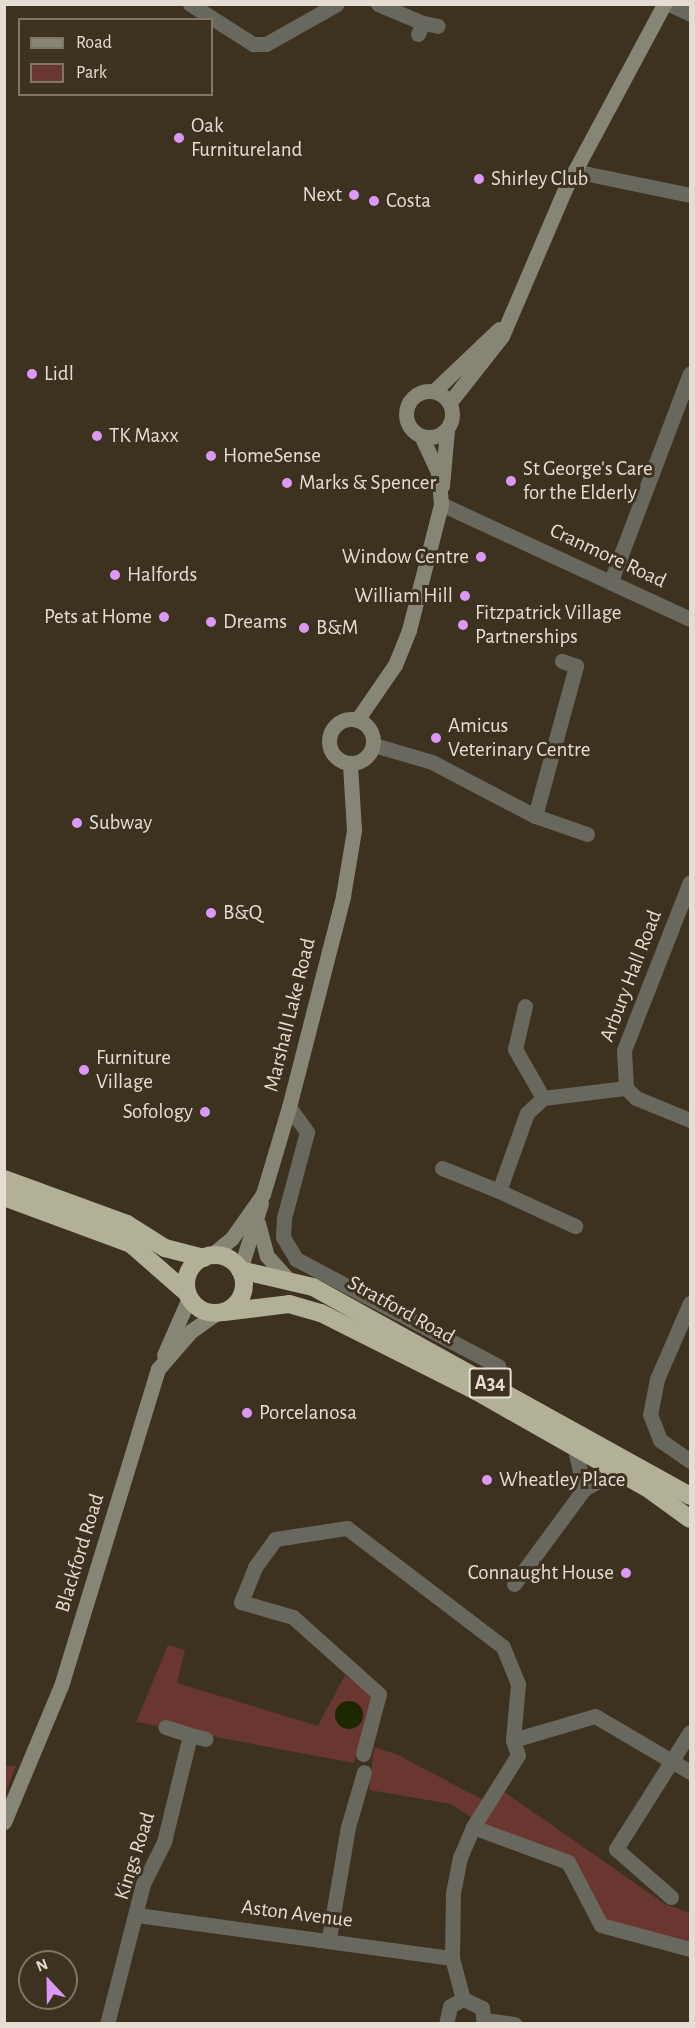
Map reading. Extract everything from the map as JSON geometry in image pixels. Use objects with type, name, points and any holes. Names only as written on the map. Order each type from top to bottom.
[{"type":"highway","name":"Stratford Road","points":[[4,1179],[127,1224],[165,1248],[207,1257],[227,1258],[240,1270],[286,1277],[608,1446],[690,1496]]},
{"type":"highway","points":[[4,1197],[131,1244],[201,1310],[221,1313],[243,1290],[240,1270]]},
{"type":"highway","points":[[188,1296],[190,1268],[207,1257]]},
{"type":"highway","name":"Stratford Road","points":[[221,1313],[305,1306],[476,1391],[616,1471],[690,1519]]},
{"type":"main road","points":[[357,720],[395,665],[409,630],[449,460],[447,429],[450,402],[494,350],[574,171],[664,4]]},
{"type":"main road","points":[[435,391],[507,321]]},
{"type":"main road","points":[[441,498],[422,437],[408,426],[406,409],[420,392],[435,391],[450,402]]},
{"type":"main road","points":[[422,437],[447,429]]},
{"type":"main road","points":[[357,720],[371,729],[374,746],[368,757],[350,764],[333,754],[329,739],[340,722],[357,720]]},
{"type":"main road","name":"Marshall Lake Road","points":[[207,1257],[232,1238],[263,1194],[289,1107],[343,896],[354,830],[350,764]]},
{"type":"main road","points":[[240,1270],[263,1194]]},
{"type":"main road","points":[[257,1220],[267,1256],[286,1277]]},
{"type":"main road","points":[[158,1369],[188,1296]]},
{"type":"main road","name":"Blackford Road","points":[[4,1822],[61,1686],[158,1369],[191,1331],[221,1313]]},
{"type":"street","points":[[190,4],[212,18]]},
{"type":"street","points":[[213,19],[253,44],[266,44],[337,4]]},
{"type":"street","points":[[378,4],[426,28]]},
{"type":"street","points":[[669,4],[690,14]]},
{"type":"street","points":[[574,171],[690,195]]},
{"type":"street","points":[[611,581],[686,401],[690,373]]},
{"type":"street","name":"Cranmore Road","points":[[441,498],[690,619]]},
{"type":"street","points":[[535,816],[576,666],[562,661]]},
{"type":"street","points":[[374,746],[432,762],[535,816],[587,834]]},
{"type":"street","name":"Arbury Hall Road","points":[[626,1088],[624,1050],[690,882]]},
{"type":"street","points":[[525,1006],[515,1049],[543,1098]]},
{"type":"street","points":[[499,1191],[526,1113],[543,1098],[626,1088],[636,1098],[690,1120]]},
{"type":"street","points":[[289,1107],[307,1132],[284,1218],[283,1237],[296,1259],[498,1366]]},
{"type":"street","points":[[442,1168],[575,1226]]},
{"type":"street","points":[[690,1304],[657,1379],[650,1414],[660,1440],[690,1461]]},
{"type":"street","points":[[576,1449],[584,1489]]},
{"type":"street","points":[[514,1584],[584,1489],[616,1471]]},
{"type":"street","points":[[363,1754],[379,1694],[293,1617],[240,1602],[255,1567],[275,1539],[347,1528],[503,1647],[518,1684],[513,1740],[518,1755],[472,1827],[453,1894],[452,1958],[463,1999]]},
{"type":"street","points":[[513,1740],[594,1716],[690,1772]]},
{"type":"street","points":[[165,1727],[206,1739]]},
{"type":"street","points":[[670,1897],[616,1849],[690,1732]]},
{"type":"street","name":"Kings Road","points":[[107,2024],[137,1915],[143,1884],[164,1842],[190,1735]]},
{"type":"street","points":[[329,1938],[348,1827],[364,1772]]},
{"type":"street","points":[[472,1827],[568,1862],[601,1925],[690,1949]]},
{"type":"street","name":"Aston Avenue","points":[[137,1915],[329,1938],[452,1958]]},
{"type":"street","points":[[446,2024],[450,2006],[463,1999],[478,2004],[484,2022],[515,2024]]},
{"type":"green space","points":[[168,1645],[185,1650],[177,1683],[318,1726],[345,1675],[373,1695],[354,1763],[136,1722]]},
{"type":"green space","points":[[374,1747],[396,1754],[483,1800],[472,1818],[451,1804],[369,1790]]},
{"type":"green space","points":[[4,1766],[16,1766],[5,1793]]},
{"type":"green space","points":[[503,1791],[665,1904],[690,1913],[690,1943],[604,1919],[571,1859],[481,1825]]},
{"type":"shaded area","points":[[349,1701],[359,1705],[363,1715],[359,1725],[349,1729],[339,1725],[335,1715],[339,1705]]},
{"type":"place","name":"Oak Furnitureland","points":[[179,138]]},
{"type":"place","name":"Shirley Club","points":[[479,179]]},
{"type":"place","name":"Next","points":[[354,195]]},
{"type":"place","name":"Costa","points":[[374,201]]},
{"type":"place","name":"Lidl","points":[[32,374]]},
{"type":"place","name":"TK Maxx","points":[[97,436]]},
{"type":"place","name":"HomeSense","points":[[211,456]]},
{"type":"place","name":"St George's Care for the Elderly","points":[[511,481]]},
{"type":"place","name":"Marks & Spencer","points":[[287,483]]},
{"type":"place","name":"Window Centre","points":[[481,557]]},
{"type":"place","name":"Halfords","points":[[115,575]]},
{"type":"place","name":"William Hill","points":[[465,596]]},
{"type":"place","name":"Pets at Home","points":[[164,617]]},
{"type":"place","name":"Dreams","points":[[211,622]]},
{"type":"place","name":"Fitzpatrick Village Partnerships","points":[[463,625]]},
{"type":"place","name":"B&M","points":[[304,628]]},
{"type":"place","name":"Amicus Veterinary Centre","points":[[436,738]]},
{"type":"place","name":"Subway","points":[[77,823]]},
{"type":"place","name":"B&Q","points":[[211,913]]},
{"type":"place","name":"Furniture Village","points":[[84,1070]]},
{"type":"place","name":"Sofology","points":[[205,1112]]},
{"type":"place","name":"Porcelanosa","points":[[247,1413]]},
{"type":"place","name":"Wheatley Place","points":[[487,1480]]},
{"type":"place","name":"Connaught House","points":[[626,1573]]}]
